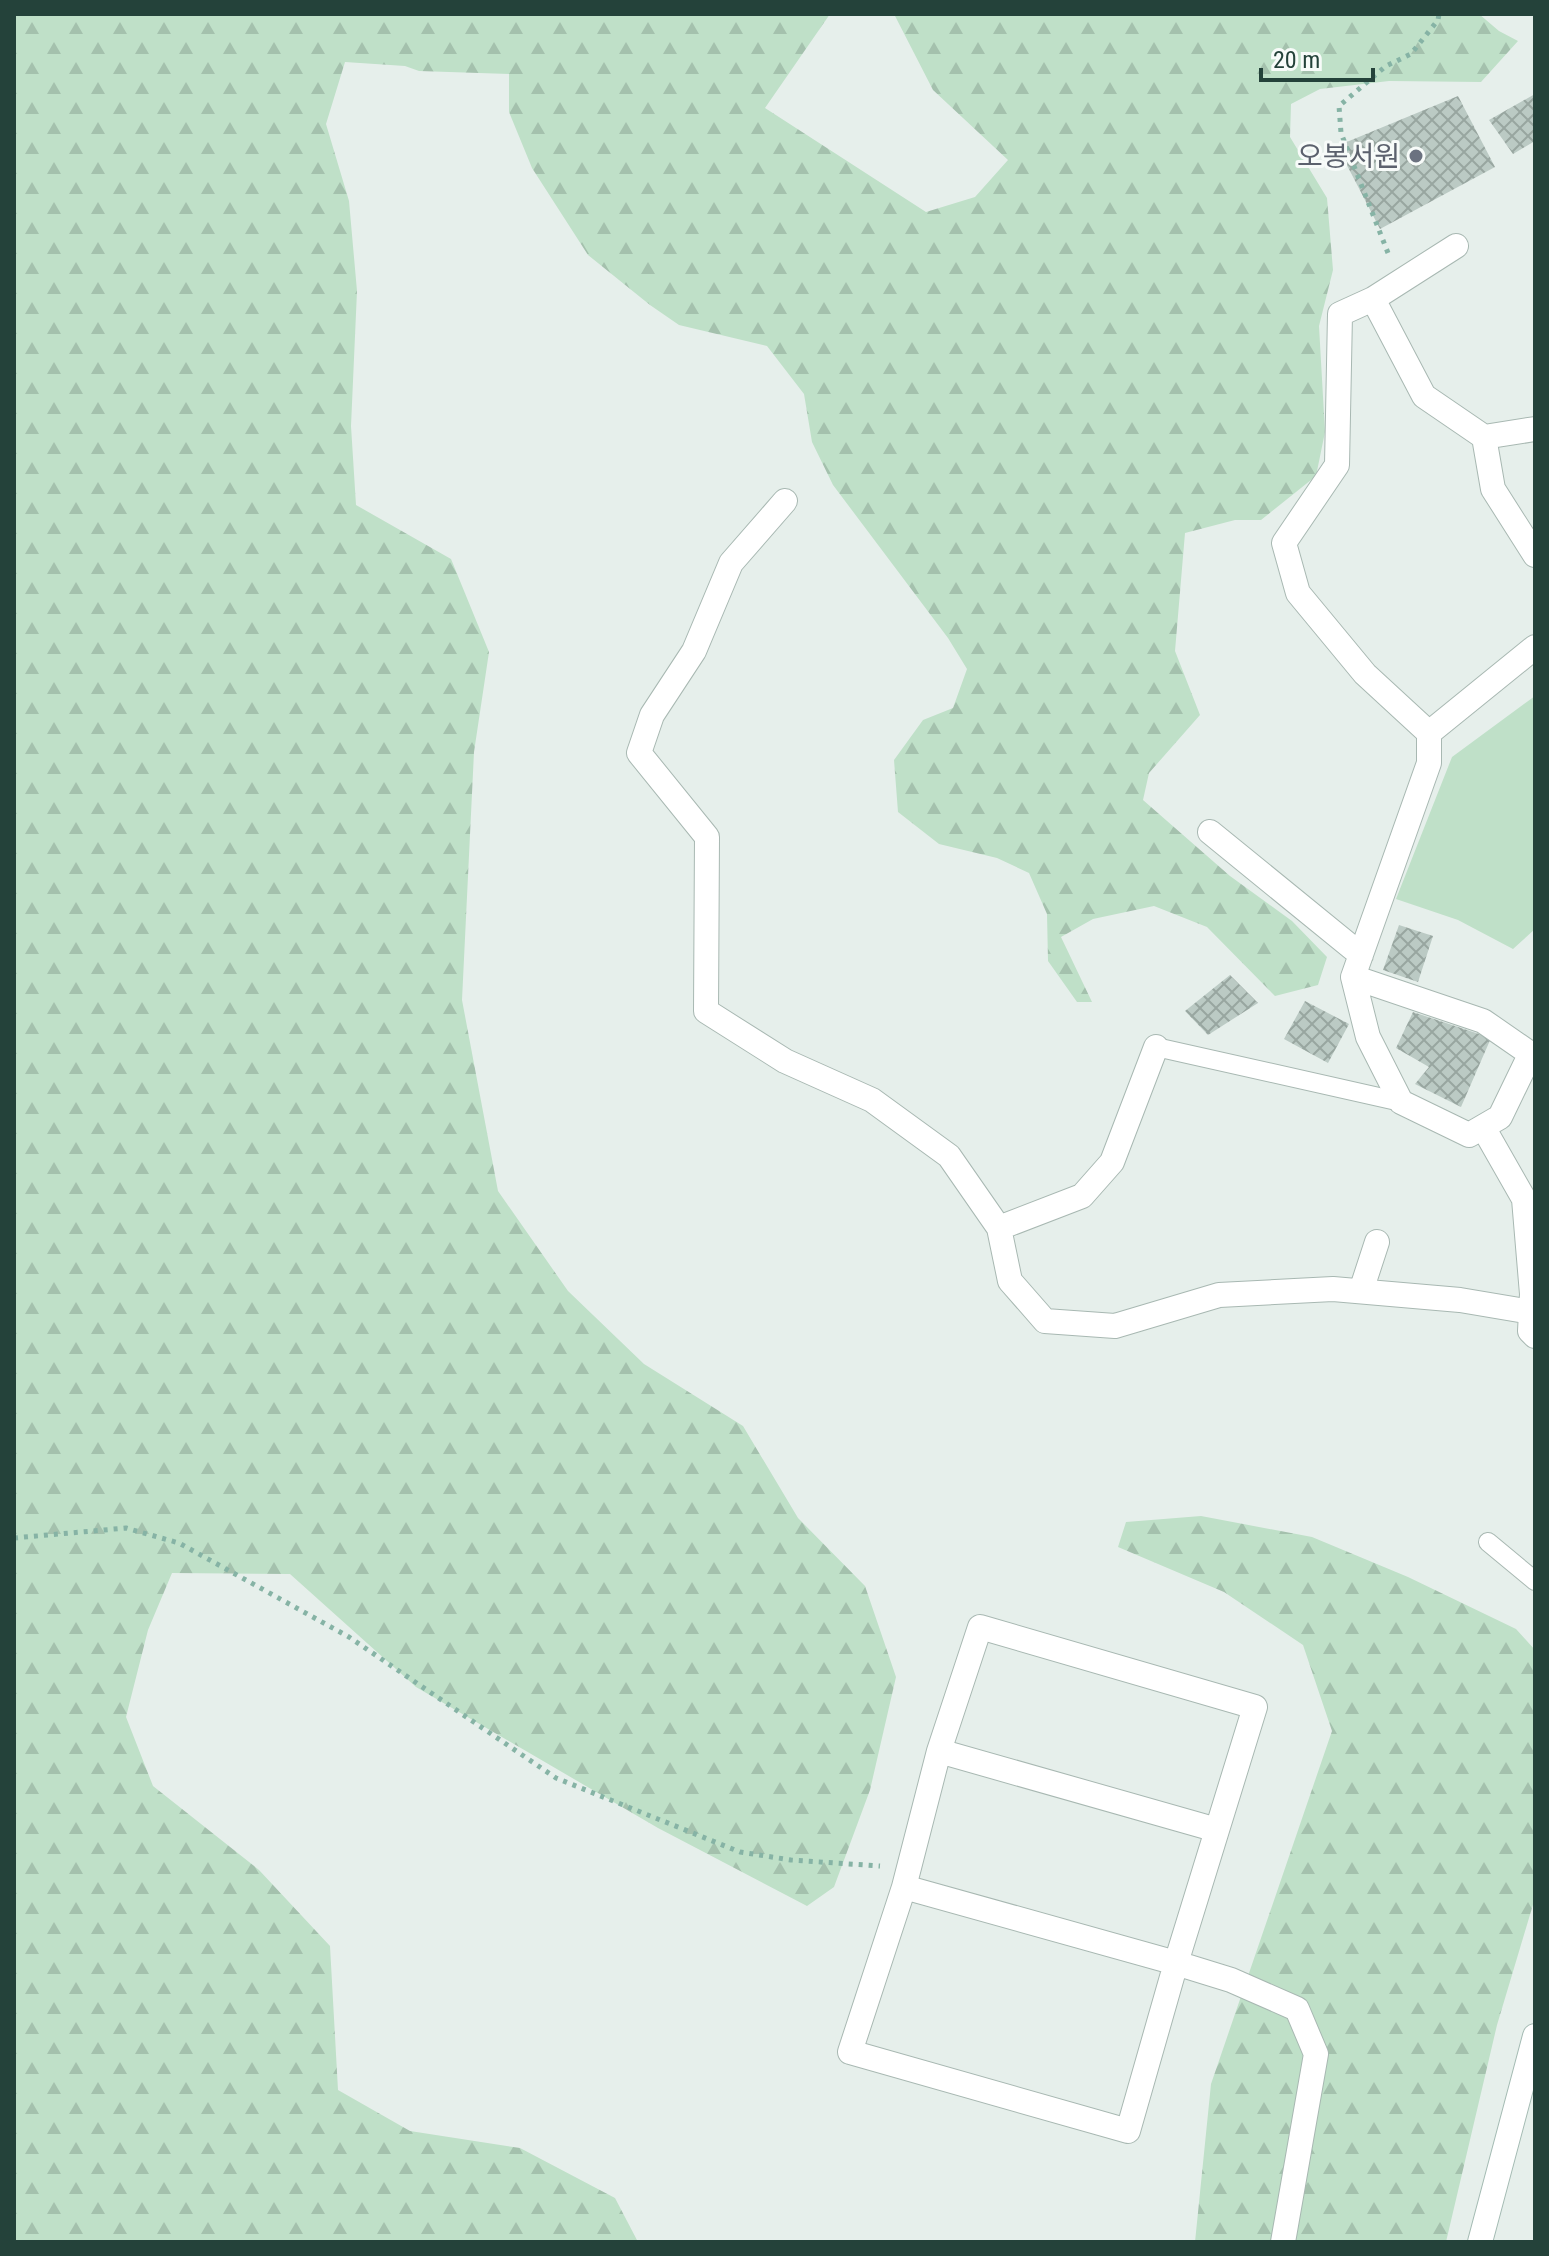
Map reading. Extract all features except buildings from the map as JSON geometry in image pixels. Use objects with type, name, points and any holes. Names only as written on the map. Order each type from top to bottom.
[{"type":"street","points":[[1210,832],[1357,966],[1483,1021],[1532,1056],[1500,1117],[1469,1135],[1401,1102],[1368,1037],[1357,966],[1429,763],[1429,733],[1365,674],[1298,593],[1284,543],[1337,465],[1340,314],[1373,299],[1456,246]]},
{"type":"street","points":[[1373,299],[1424,396],[1484,437],[1535,429]]},
{"type":"street","points":[[1484,437],[1493,489],[1535,555]]},
{"type":"street","points":[[785,501],[731,563],[694,651],[652,715],[639,753],[707,837],[706,1011],[785,1061],[872,1100],[949,1156],[999,1228],[1010,1281],[1045,1321],[1115,1326],[1219,1295],[1333,1289],[1460,1300],[1533,1324],[1524,1199],[1483,1127]]},
{"type":"street","points":[[1429,733],[1535,647]]},
{"type":"street","points":[[999,1228],[1082,1196],[1112,1162],[1156,1047]]},
{"type":"street","points":[[1361,1291],[1377,1242]]},
{"type":"street","points":[[980,1627],[1255,1707],[1128,2131],[850,2052],[906,1877],[939,1751],[980,1627]]},
{"type":"street","points":[[939,1751],[1217,1830]]},
{"type":"street","points":[[906,1877],[1231,1980],[1297,2009],[1316,2054],[1283,2242]]},
{"type":"street","points":[[1480,2242],[1535,2036]]},
{"type":"lane","points":[[1156,1047],[1401,1102]]},
{"type":"lane","points":[[1488,1542],[1535,1581]]},
{"type":"path","points":[[1399,281],[1341,133],[1339,106],[1386,66],[1411,54],[1438,20],[1439,14]]},
{"type":"path","points":[[14,1538],[126,1528],[179,1543],[349,1637],[556,1778],[740,1852],[906,1877]]},
{"type":"green space","points":[[14,14],[830,14],[765,108],[926,212],[975,197],[1008,160],[933,90],[894,14],[1479,14],[1499,31],[1518,41],[1481,82],[1389,81],[1320,89],[1291,104],[1290,137],[1327,198],[1333,270],[1319,326],[1325,432],[1316,476],[1261,520],[1235,520],[1185,533],[1175,651],[1200,715],[1149,773],[1143,800],[1230,876],[1292,921],[1327,957],[1318,985],[1275,996],[1207,927],[1154,906],[1093,919],[1061,937],[1092,1002],[1077,1002],[1048,961],[1047,914],[1029,873],[997,858],[939,844],[898,812],[894,760],[923,720],[953,708],[967,669],[948,638],[833,485],[812,442],[804,394],[767,346],[679,325],[588,255],[532,168],[509,112],[509,74],[419,71],[405,66],[345,62],[326,124],[349,201],[357,291],[351,426],[356,505],[451,559],[489,652],[474,752],[462,1000],[498,1191],[568,1291],[644,1364],[743,1426],[798,1518],[865,1586],[896,1677],[870,1790],[834,1887],[807,1906],[658,1828],[416,1687],[290,1574],[172,1573],[148,1630],[126,1717],[153,1786],[259,1870],[330,1946],[338,2090],[410,2131],[520,2148],[615,2198],[638,2242],[14,2242]]},
{"type":"green space","points":[[1535,696],[1535,929],[1513,949],[1458,920],[1396,899],[1452,757]]},
{"type":"green space","points":[[1201,1516],[1312,1537],[1408,1577],[1516,1629],[1535,1650],[1535,1898],[1497,2025],[1446,2242],[1195,2242],[1211,2084],[1332,1731],[1303,1645],[1224,1592],[1118,1547],[1126,1522]]},
{"type":"place","name":"오봉서원","points":[[1416,156]]}]
